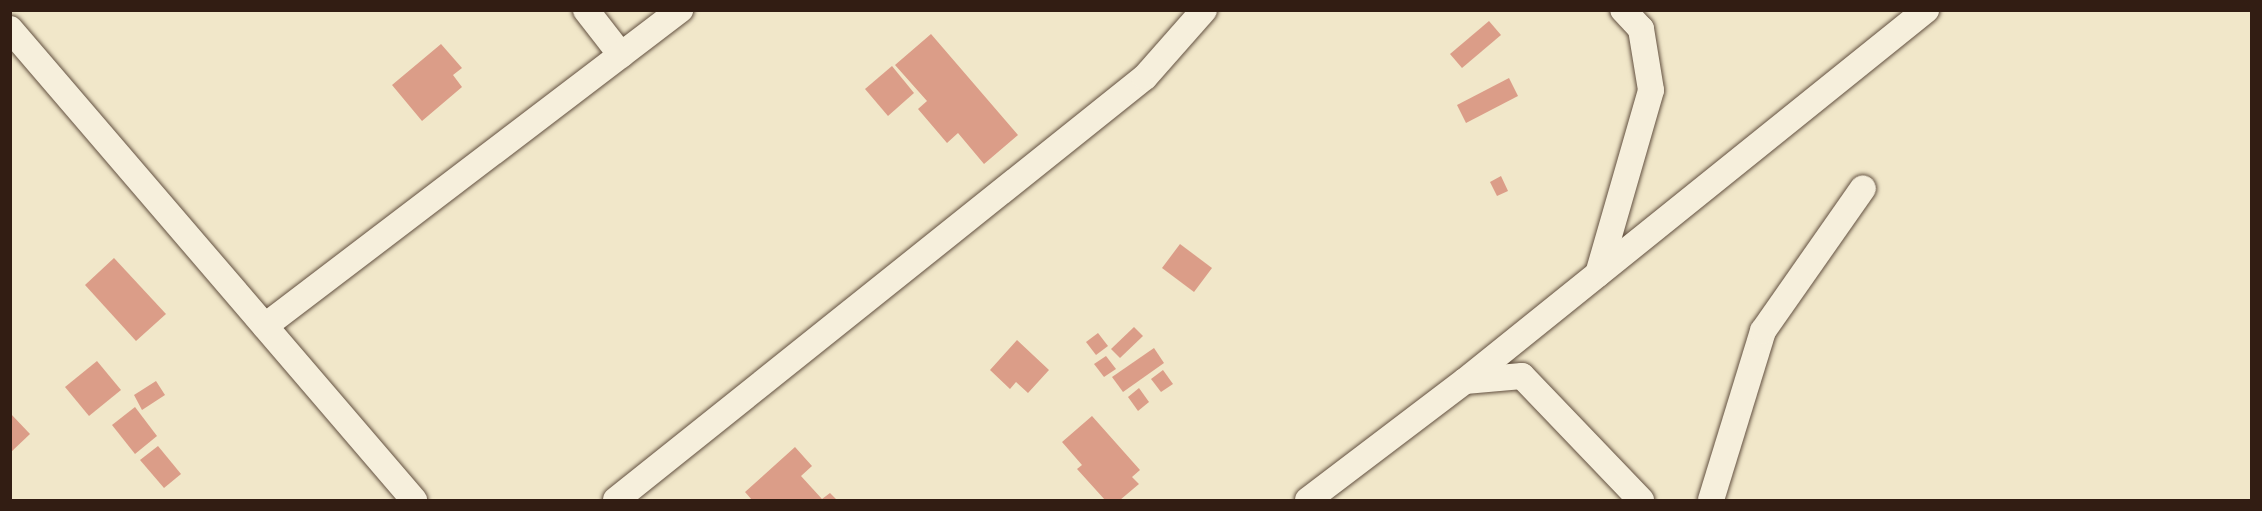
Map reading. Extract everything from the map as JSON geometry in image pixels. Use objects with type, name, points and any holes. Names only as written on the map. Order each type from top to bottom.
[{"type":"street","points":[[586,10],[621,55]]},
{"type":"street","points":[[265,326],[680,10]]},
{"type":"street","points":[[616,501],[1145,77],[1204,10]]},
{"type":"street","points":[[1598,274],[1651,90],[1641,29],[1623,10]]},
{"type":"street","points":[[1308,501],[1465,381],[1926,10]]},
{"type":"street","points":[[10,29],[414,501]]},
{"type":"street","points":[[1711,501],[1763,331],[1863,188]]},
{"type":"street","points":[[1465,381],[1522,376],[1641,501]]},
{"type":"building","points":[[1489,21],[1501,35],[1462,68],[1450,54]]},
{"type":"building","points":[[931,34],[1018,135],[984,164],[958,133],[947,143],[918,109],[927,101],[895,65]]},
{"type":"building","points":[[441,44],[462,68],[453,75],[462,87],[422,121],[392,85]]},
{"type":"building","points":[[892,66],[914,93],[888,116],[865,89]]},
{"type":"building","points":[[1509,78],[1518,96],[1466,123],[1457,105]]},
{"type":"building","points":[[1501,176],[1508,191],[1497,196],[1490,182]]},
{"type":"building","points":[[1180,244],[1212,268],[1194,292],[1162,268]]},
{"type":"building","points":[[114,258],[166,314],[136,341],[85,285]]},
{"type":"building","points":[[1134,327],[1143,336],[1120,358],[1111,349]]},
{"type":"building","points":[[1098,333],[1108,346],[1096,355],[1086,342]]},
{"type":"building","points":[[1017,340],[1049,370],[1028,393],[1016,382],[1010,389],[990,370]]},
{"type":"building","points":[[1154,348],[1164,363],[1123,392],[1112,377]]},
{"type":"building","points":[[1106,356],[1116,369],[1104,377],[1094,364]]},
{"type":"building","points":[[97,361],[121,390],[89,416],[65,387]]},
{"type":"building","points":[[1163,370],[1173,384],[1161,392],[1151,379]]},
{"type":"building","points":[[156,381],[165,395],[142,410],[134,395]]},
{"type":"building","points":[[1139,388],[1149,402],[1138,411],[1128,397]]},
{"type":"building","points":[[135,407],[157,436],[135,454],[112,425]]},
{"type":"building","points":[[10,413],[30,434],[10,453]]},
{"type":"building","points":[[1092,416],[1140,470],[1132,477],[1139,484],[1120,500],[1105,500],[1077,469],[1082,465],[1062,442]]},
{"type":"building","points":[[158,446],[181,474],[164,488],[140,460]]},
{"type":"building","points":[[795,447],[812,466],[801,476],[822,499],[830,493],[837,500],[752,500],[745,492]]}]
